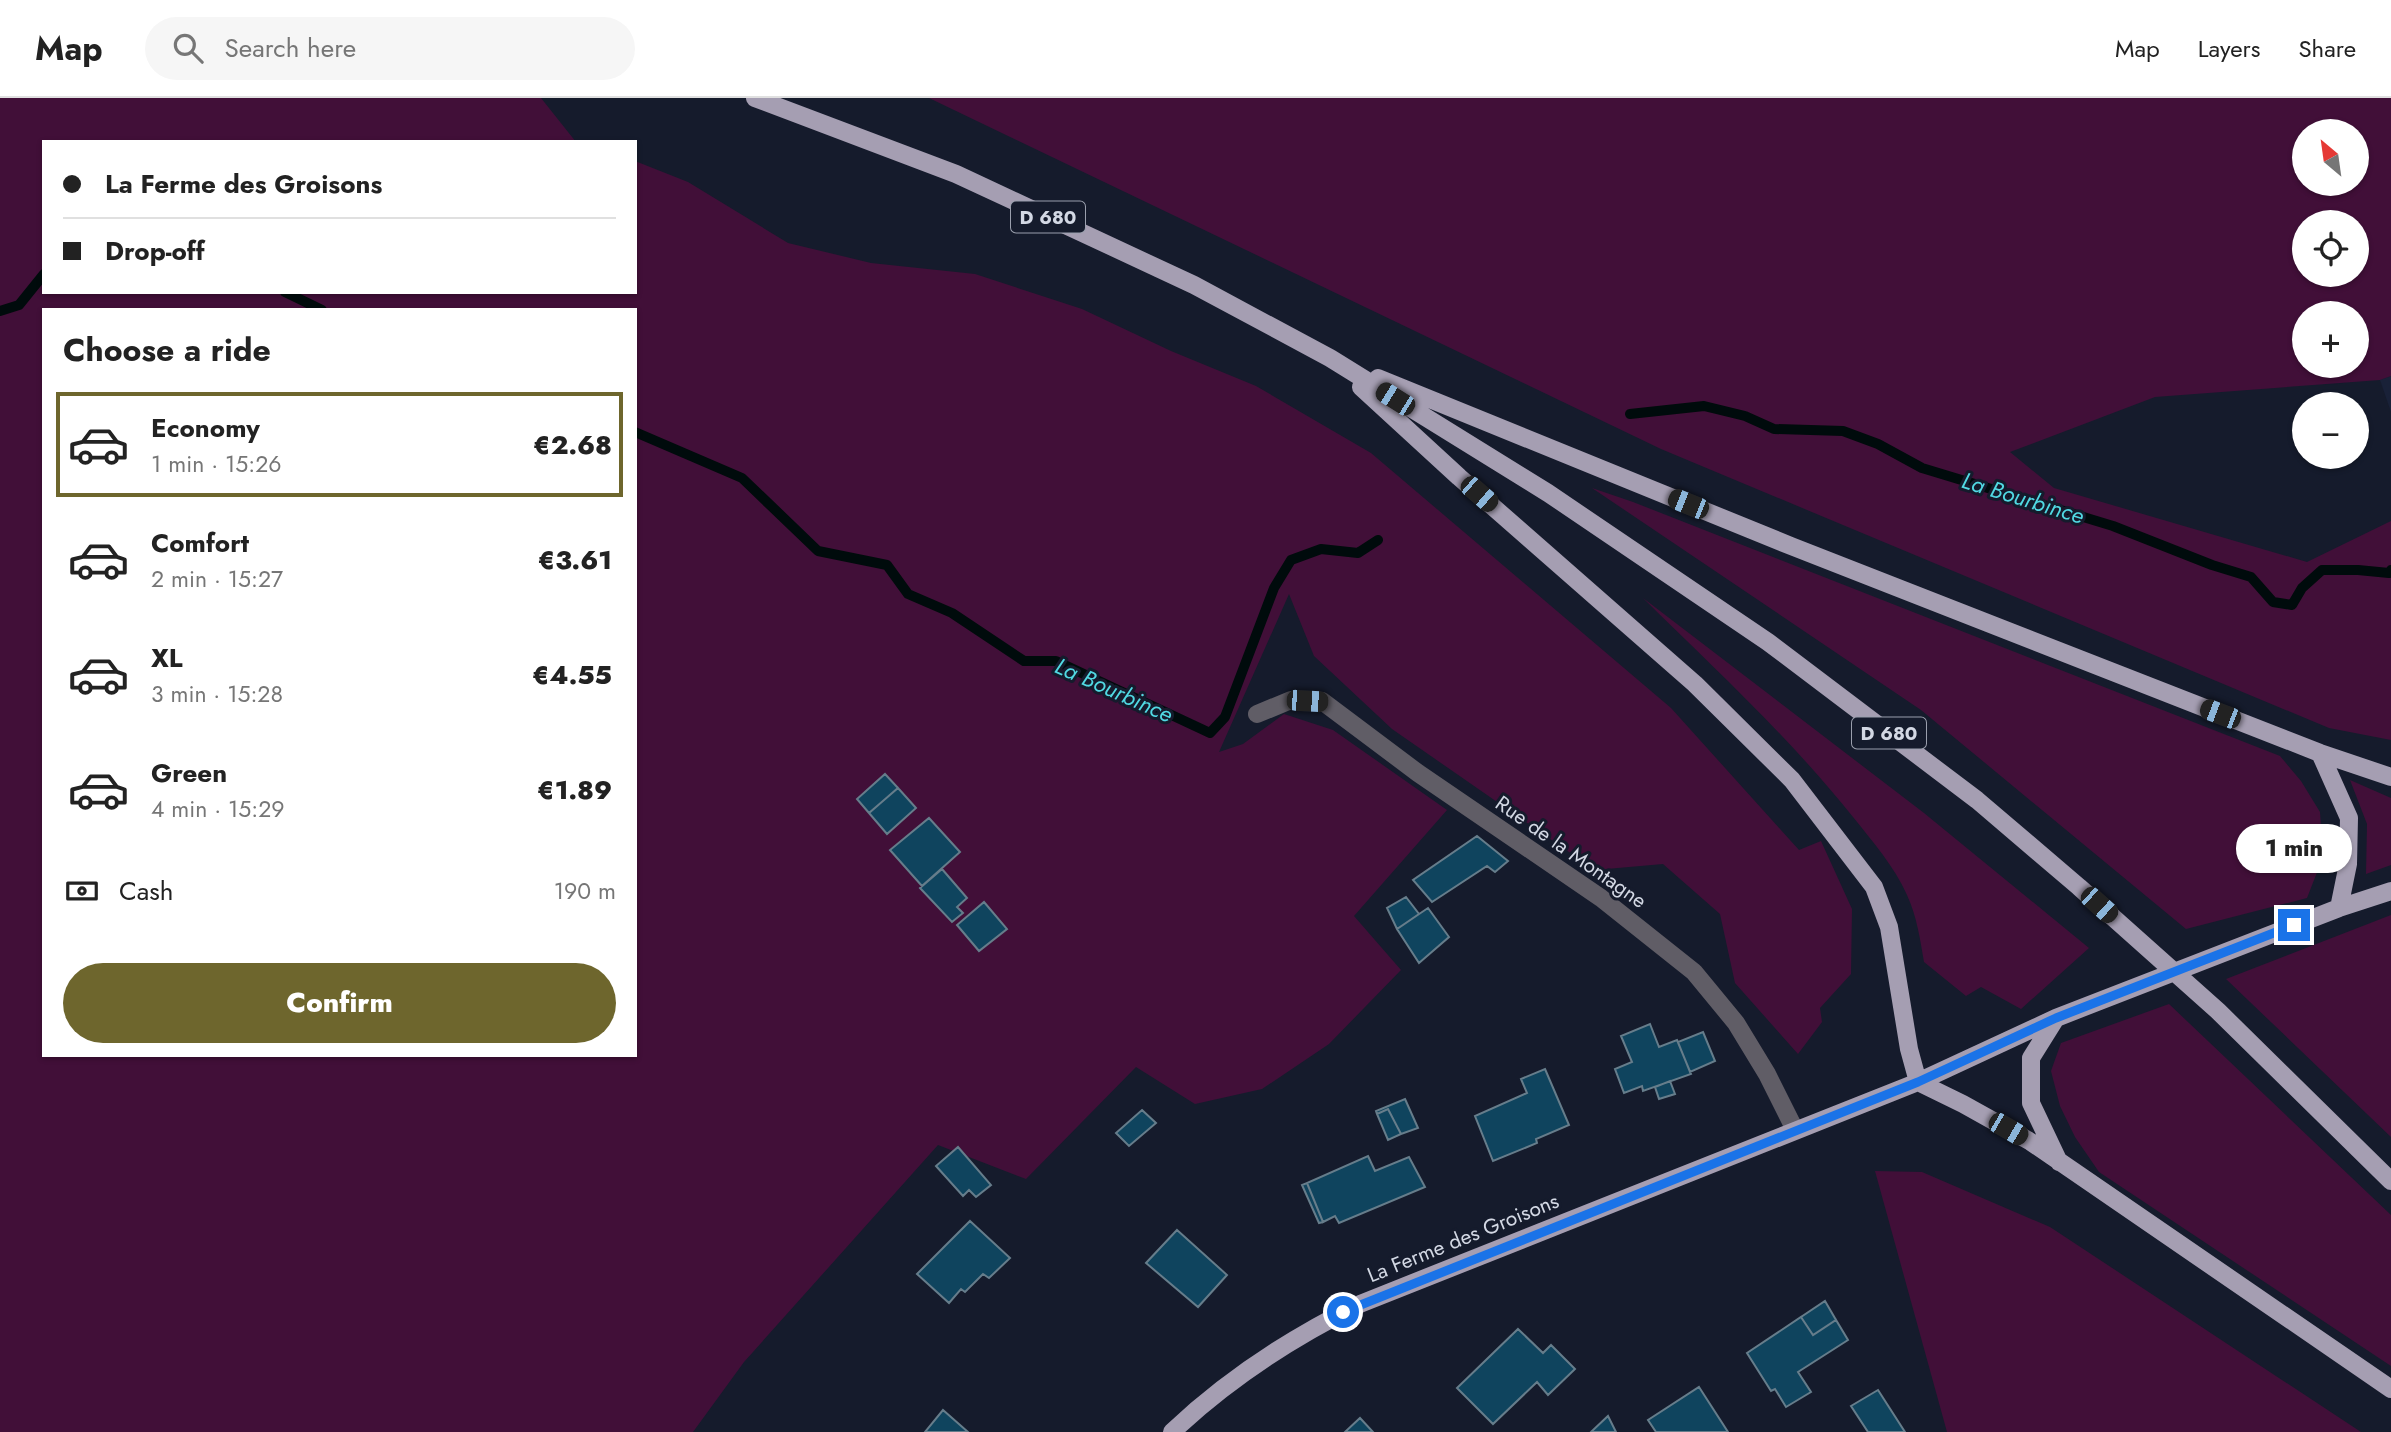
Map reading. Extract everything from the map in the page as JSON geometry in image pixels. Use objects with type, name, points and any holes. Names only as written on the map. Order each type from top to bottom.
[{"type":"main road","name":"D 680","points":[[755,98],[956,174],[1194,285],[1330,358],[1548,493],[1768,642],[1977,800],[2218,1011],[2391,1181]]},
{"type":"main road","points":[[1330,358],[1791,546],[2320,753],[2391,777]]},
{"type":"main road","points":[[1330,358],[1459,477],[1695,684],[1792,780],[1874,887],[1889,927],[1909,1049],[1918,1082],[2031,1142],[2059,1164],[2391,1389]]},
{"type":"main road","points":[[2320,753],[2348,818],[2348,864],[2339,908]]},
{"type":"main road","name":"La Ferme des Groisons","points":[[1172,1432],[1195,1410],[1250,1367],[1309,1329],[1360,1304],[1918,1082],[2056,1018],[2294,925],[2391,891]]},
{"type":"main road","points":[[2056,1018],[2031,1058],[2031,1103],[2059,1164]]},
{"type":"street","name":"Rue de la Montagne","points":[[1256,714],[1292,700],[1322,701],[1418,773],[1601,898],[1702,982],[1736,1023],[1767,1074],[1795,1130]]},
{"type":"shaded area","points":[[0,98],[541,98],[574,140],[42,140],[42,294],[637,294],[637,162],[688,182],[788,243],[871,263],[975,274],[1082,309],[1171,351],[1256,386],[1371,453],[1671,708],[1799,850],[1821,841],[1852,909],[1851,974],[1820,1008],[1822,1022],[1798,1054],[1735,983],[1720,914],[1663,864],[1595,870],[1392,729],[1314,656],[1289,594],[1219,752],[1243,744],[1284,714],[1333,730],[1447,810],[1354,916],[1401,970],[1329,1044],[1262,1089],[1195,1104],[1136,1067],[1026,1179],[938,1145],[744,1362],[693,1432],[0,1432]]},
{"type":"shaded area","points":[[929,98],[2391,98],[2391,376],[2380,380],[2155,397],[2010,452],[2054,488],[2307,562],[2391,521],[2391,740],[2329,728],[1661,449]]},
{"type":"shaded area","points":[[2391,376],[2391,412],[2380,380]]},
{"type":"shaded area","points":[[1592,488],[2280,756],[2301,781],[2320,812],[2323,857],[2307,898],[2186,929],[1921,710]]},
{"type":"shaded area","points":[[1643,598],[1924,813],[2089,948],[2021,1009],[1981,987],[1966,996],[1924,962],[1916,920],[1902,884],[1853,817],[1778,732]]},
{"type":"shaded area","points":[[2350,780],[2391,798],[2391,865],[2366,874],[2367,824]]},
{"type":"shaded area","points":[[2391,915],[2391,1137],[2226,979]]},
{"type":"shaded area","points":[[2169,1004],[2391,1215],[2391,1366],[2099,1172],[2075,1137],[2060,1106],[2051,1071],[2061,1043]]},
{"type":"shaded area","points":[[1875,1171],[1922,1172],[2050,1227],[2361,1432],[1947,1432]]},
{"type":"building","points":[[885,774],[898,788],[869,813],[857,799]]},
{"type":"building","points":[[898,788],[916,808],[887,834],[869,813]]},
{"type":"building","points":[[929,818],[960,852],[922,886],[890,850]]},
{"type":"building","points":[[1477,836],[1508,861],[1495,872],[1487,866],[1432,902],[1413,880]]},
{"type":"building","points":[[942,869],[967,898],[957,907],[963,913],[952,922],[920,888]]},
{"type":"building","points":[[1406,897],[1419,914],[1397,929],[1387,908]]},
{"type":"building","points":[[984,902],[1007,929],[979,951],[957,925]]},
{"type":"building","points":[[1428,908],[1449,937],[1419,963],[1397,929]]},
{"type":"building","points":[[1650,1024],[1659,1047],[1677,1040],[1691,1074],[1643,1091],[1642,1086],[1624,1093],[1615,1069],[1632,1062],[1621,1036]]},
{"type":"building","points":[[1703,1032],[1715,1061],[1690,1072],[1678,1042]]},
{"type":"building","points":[[1545,1069],[1569,1125],[1536,1139],[1537,1143],[1493,1161],[1475,1116],[1527,1093],[1521,1079]]},
{"type":"building","points":[[1670,1081],[1675,1094],[1659,1099],[1655,1087]]},
{"type":"building","points":[[1405,1099],[1418,1128],[1401,1134],[1388,1109],[1377,1114],[1376,1111]]},
{"type":"building","points":[[1388,1109],[1401,1134],[1388,1140],[1377,1114]]},
{"type":"building","points":[[1142,1110],[1156,1123],[1129,1146],[1116,1133]]},
{"type":"building","points":[[958,1147],[991,1185],[976,1197],[969,1190],[963,1196],[936,1166]]},
{"type":"building","points":[[1368,1156],[1375,1171],[1409,1157],[1425,1187],[1339,1223],[1335,1216],[1323,1222],[1307,1183]]},
{"type":"building","points":[[1307,1183],[1323,1222],[1319,1223],[1302,1185]]},
{"type":"building","points":[[970,1221],[1010,1258],[989,1278],[983,1274],[965,1292],[961,1289],[949,1303],[917,1274]]},
{"type":"building","points":[[1177,1230],[1227,1275],[1198,1307],[1146,1263]]},
{"type":"building","points":[[1825,1301],[1836,1320],[1813,1335],[1801,1317]]},
{"type":"building","points":[[1801,1317],[1813,1335],[1836,1320],[1848,1340],[1798,1372],[1811,1392],[1786,1407],[1775,1389],[1771,1391],[1747,1353]]},
{"type":"building","points":[[1518,1329],[1543,1353],[1551,1345],[1575,1369],[1548,1395],[1537,1382],[1493,1424],[1457,1388]]},
{"type":"building","points":[[1699,1387],[1728,1432],[1656,1432],[1648,1420]]},
{"type":"building","points":[[1878,1390],[1905,1432],[1868,1432],[1851,1406]]},
{"type":"building","points":[[943,1410],[968,1432],[925,1432]]},
{"type":"building","points":[[1608,1416],[1616,1432],[1591,1432]]},
{"type":"building","points":[[1360,1418],[1373,1432],[1345,1432]]},
{"type":"waterway","name":"La Bourbince","points":[[0,311],[19,305],[42,276]]},
{"type":"waterway","name":"La Bourbince","points":[[289,294],[318,308]]},
{"type":"waterway","name":"La Bourbince","points":[[1630,414],[1704,406],[1745,416],[1774,429],[1843,431],[1878,444],[1922,468],[2113,526],[2212,565],[2251,577],[2273,602],[2292,605],[2302,588],[2322,570],[2389,573],[2391,570]]},
{"type":"waterway","name":"La Bourbince","points":[[637,433],[742,478],[818,551],[887,565],[908,594],[952,613],[1024,661],[1056,661],[1210,733],[1225,717],[1274,588],[1291,560],[1321,549],[1358,553],[1378,540]]},
{"type":"route","points":[[1343,1312],[1918,1082],[2056,1018],[2294,925]]}]
